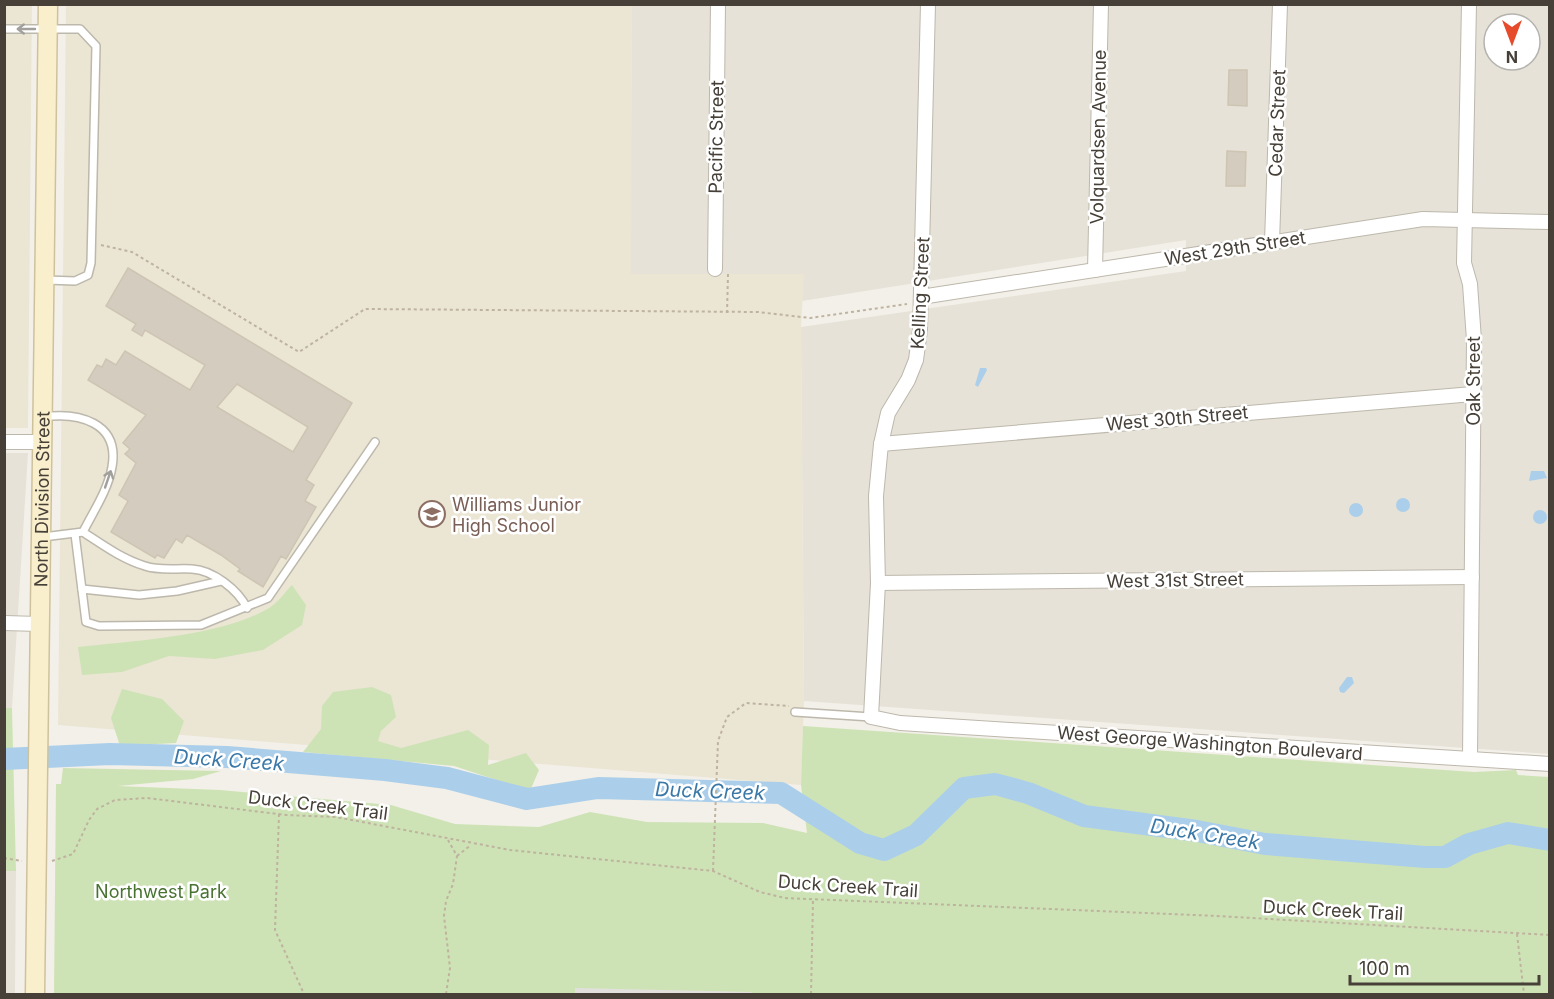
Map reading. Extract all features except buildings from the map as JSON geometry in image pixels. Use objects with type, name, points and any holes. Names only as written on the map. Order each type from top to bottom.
[{"type":"main road","name":"North Division Street","points":[[35,994],[48,4]]},
{"type":"street","name":"Pacific Street","points":[[715,269],[718,4]]},
{"type":"street","name":"Kelling Street","points":[[871,717],[878,583],[876,496],[881,444],[888,413],[908,380],[916,360],[921,297],[928,4]]},
{"type":"street","name":"Volquardsen Avenue","points":[[1095,270],[1101,4]]},
{"type":"street","name":"Cedar Street","points":[[1272,242],[1280,4]]},
{"type":"street","name":"Oak Street","points":[[1469,4],[1464,263],[1470,284],[1474,340],[1470,758]]},
{"type":"street","name":"West 29th Street","points":[[921,297],[1423,219],[1550,222]]},
{"type":"street","name":"West 30th Street","points":[[881,444],[1473,394]]},
{"type":"street","points":[[4,442],[42,442]]},
{"type":"street","name":"West 31st Street","points":[[878,583],[1473,577]]},
{"type":"street","points":[[4,623],[39,624]]},
{"type":"street","name":"West George Washington Boulevard","points":[[871,717],[900,723],[1550,764]]},
{"type":"lane","points":[[4,29],[80,29],[96,46],[92,243],[88,275],[75,281],[44,280]]},
{"type":"lane","points":[[42,417],[66,414],[88,419],[101,428],[108,437],[112,467],[83,532]]},
{"type":"lane","points":[[75,534],[86,622],[99,626],[201,625],[268,598],[375,442]]},
{"type":"lane","points":[[40,537],[83,532],[117,554],[147,567],[195,569],[221,581],[242,597],[247,608]]},
{"type":"lane","points":[[82,589],[139,595],[177,591],[221,581]]},
{"type":"lane","points":[[795,712],[871,717]]},
{"type":"path","points":[[92,243],[132,252],[299,352],[365,309],[758,312],[810,318],[912,303],[921,297]]},
{"type":"path","points":[[715,269],[728,273],[727,313]]},
{"type":"path","points":[[713,871],[718,741],[727,717],[746,703],[786,704],[795,712]]},
{"type":"path","name":"Duck Creek Trail","points":[[4,858],[58,861],[73,854],[89,820],[97,809],[115,800],[147,798],[279,814],[336,817],[472,844],[713,871],[760,892],[785,898],[1217,916],[1550,935]]},
{"type":"path","points":[[279,814],[275,930],[304,994]]},
{"type":"path","points":[[446,994],[450,968],[444,916],[446,901],[453,884],[457,856],[448,840]]},
{"type":"path","points":[[457,856],[472,844]]},
{"type":"path","points":[[811,994],[813,900]]},
{"type":"path","points":[[1517,934],[1524,994]]},
{"type":"shaded area","points":[[5,5],[32,5],[28,428],[5,428]]},
{"type":"shaded area","name":"Williams Junior High School","points":[[66,5],[632,5],[631,274],[804,274],[801,327],[804,701],[801,785],[58,725]]},
{"type":"shaded area","points":[[632,5],[1549,5],[1549,754],[804,701],[801,327],[1186,271],[1186,240],[802,301],[803,274],[630,275]]},
{"type":"shaded area","points":[[4,453],[28,453],[12,708],[5,708]]},
{"type":"shaded area","points":[[5,871],[16,871],[15,994],[5,994]]},
{"type":"shaded area","points":[[575,988],[752,992],[752,994],[575,994]]},
{"type":"green space","points":[[292,585],[306,605],[302,625],[263,650],[215,659],[169,656],[122,672],[82,675],[78,647],[177,636],[227,625],[269,608]]},
{"type":"green space","points":[[372,687],[391,695],[396,717],[381,731],[378,741],[401,748],[468,730],[489,745],[488,765],[526,753],[539,770],[530,791],[454,766],[303,752],[321,729],[322,706],[333,692]]},
{"type":"green space","points":[[122,689],[162,699],[184,721],[176,743],[120,746],[111,718]]},
{"type":"green space","points":[[5,708],[12,708],[16,871],[5,871]]},
{"type":"green space","name":"Northwest Park","points":[[803,726],[1474,772],[1516,770],[1518,775],[1549,777],[1549,994],[54,994],[56,784],[61,784],[63,768],[221,771],[193,779],[118,786],[220,790],[391,805],[455,824],[539,827],[590,812],[647,822],[763,823],[807,833],[801,785]]},
{"type":"water","points":[[980,368],[987,370],[978,387],[975,385]]},
{"type":"water","points":[[1531,471],[1544,471],[1547,478],[1529,481]]},
{"type":"water","points":[[1403,498],[1408,500],[1410,505],[1408,510],[1403,512],[1398,510],[1396,505],[1398,500]]},
{"type":"water","points":[[1353,503],[1359,503],[1363,510],[1359,517],[1353,517],[1349,513],[1349,507]]},
{"type":"water","points":[[1537,510],[1543,510],[1547,517],[1543,524],[1537,524],[1533,520],[1533,514]]},
{"type":"water","points":[[1347,677],[1352,677],[1354,683],[1344,693],[1340,692],[1339,688]]},
{"type":"waterway","name":"Duck Creek","points":[[4,759],[110,754],[227,757],[385,770],[447,778],[527,799],[598,788],[781,793],[860,843],[884,850],[916,835],[964,788],[995,784],[1028,793],[1084,816],[1197,831],[1265,844],[1445,857],[1469,844],[1508,833],[1550,840]]},
{"type":"place","name":"Williams Junior High School","points":[[432,514]]}]
